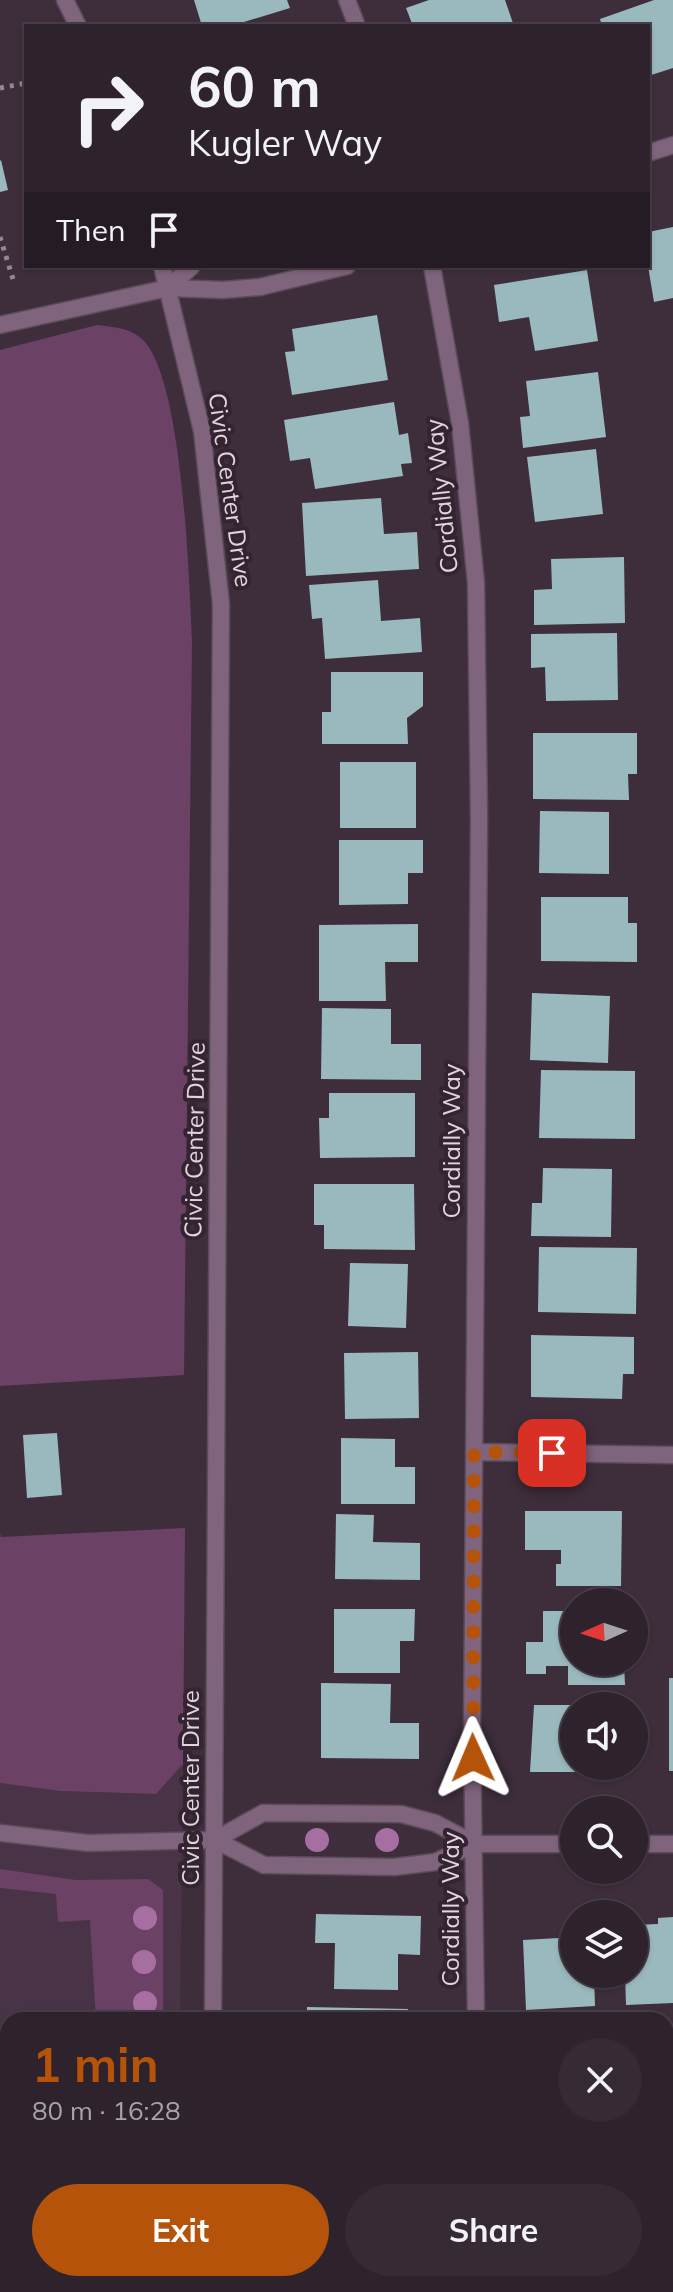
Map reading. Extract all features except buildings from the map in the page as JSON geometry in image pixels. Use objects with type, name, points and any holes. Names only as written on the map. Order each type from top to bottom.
[{"type":"street","points":[[65,0],[77,24]]},
{"type":"street","points":[[347,0],[356,24]]},
{"type":"street","points":[[650,152],[673,145]]},
{"type":"street","name":"Civic Center Drive","points":[[163,268],[202,431],[221,604],[213,2012]]},
{"type":"street","points":[[168,288],[190,268]]},
{"type":"street","points":[[0,325],[168,288],[223,290],[260,287],[339,268]]},
{"type":"street","name":"Cordially Way","points":[[432,268],[460,423],[476,583],[479,819],[472,1737],[476,2012]]},
{"type":"street","points":[[474,1452],[673,1455]]},
{"type":"street","points":[[0,1833],[88,1843],[215,1840],[263,1813],[401,1814],[435,1823],[475,1844]]},
{"type":"street","points":[[215,1840],[264,1865],[365,1867],[435,1862],[475,1844],[560,1844]]},
{"type":"street","points":[[648,1844],[673,1844]]},
{"type":"path","points":[[0,79],[1,88],[24,83]]},
{"type":"path","points":[[0,237],[13,279]]},
{"type":"shaded area","points":[[97,325],[122,329],[138,336],[156,362],[167,395],[175,436],[186,528],[192,640],[184,1375],[0,1386],[0,350]]},
{"type":"shaded area","points":[[185,1528],[183,1764],[156,1794],[60,1791],[0,1783],[0,1533],[1,1537]]},
{"type":"shaded area","points":[[183,1764],[180,2012],[0,2012],[0,1783],[60,1791],[155,1794]]},
{"type":"shaded area","points":[[0,1869],[76,1880],[148,1879],[163,1890],[163,2012],[96,2012],[90,1920],[58,1922],[56,1894],[0,1888]]},
{"type":"route","points":[[473,1758],[474,1452],[552,1453]]}]
